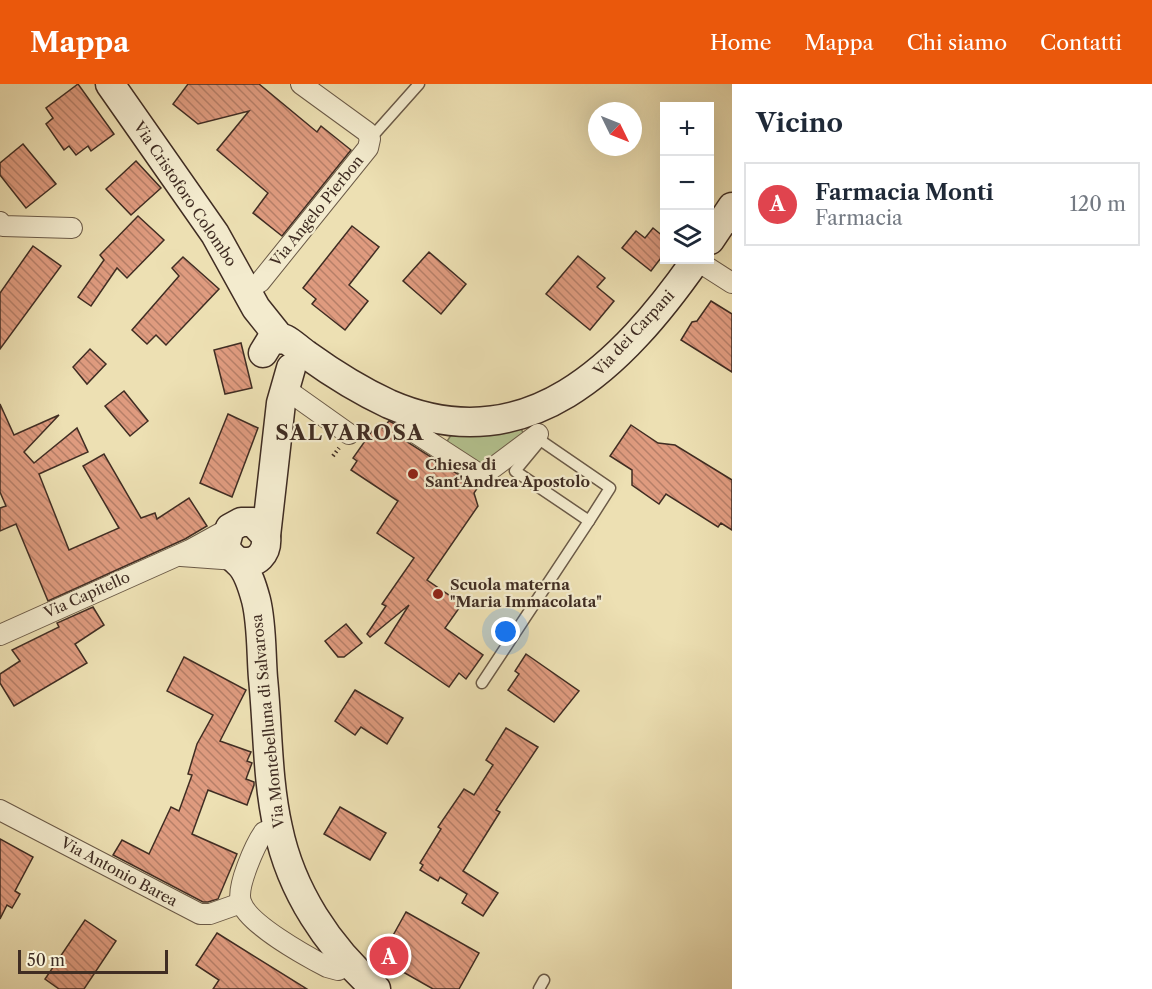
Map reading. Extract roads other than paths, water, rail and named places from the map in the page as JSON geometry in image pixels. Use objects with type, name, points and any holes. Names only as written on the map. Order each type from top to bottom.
[{"type":"street","name":"Via Cristoforo Colombo","points":[[110,84],[215,234],[283,361]]},
{"type":"street","name":"Via Angelo Pierbon","points":[[251,299],[260,282],[368,148],[370,139],[367,132],[301,84]]},
{"type":"street","points":[[714,234],[732,207]]},
{"type":"street","points":[[0,222],[3,226],[72,228]]},
{"type":"street","name":"Via dei Carpani","points":[[283,361],[332,371],[387,403],[434,418],[536,429],[568,395],[605,367],[661,308],[693,264]]},
{"type":"street","name":"Via dei Carpani","points":[[702,264],[732,283]]},
{"type":"street","points":[[283,361],[349,434]]},
{"type":"street","points":[[236,525],[253,506],[264,464],[268,420],[283,361]]},
{"type":"street","points":[[251,553],[281,404],[283,361]]},
{"type":"street","points":[[408,428],[482,476],[536,429]]},
{"type":"street","points":[[236,525],[259,525],[251,553]]},
{"type":"street","name":"Via Montebelluna di Salvarosa","points":[[236,525],[225,546],[251,553],[278,827],[303,898],[354,974],[376,989]]},
{"type":"street","name":"Via Capitello","points":[[0,635],[175,556],[236,525]]},
{"type":"street","points":[[175,556],[251,553]]},
{"type":"street","name":"Via Antonio Barea","points":[[0,810],[200,914],[210,914],[241,903]]},
{"type":"street","points":[[278,827],[264,832],[261,837],[242,883],[241,903],[253,918],[322,964],[354,974]]},
{"type":"lane","points":[[370,139],[420,84]]},
{"type":"lane","points":[[482,683],[610,488],[536,429]]},
{"type":"lane","name":"Via dei Carpani","points":[[536,429],[515,471],[589,521]]},
{"type":"place","name":"Chiesa di Sant'Andrea Apostolo","points":[[413,474]]},
{"type":"place","name":"Scuola materna \"Maria Immacolata\"","points":[[438,594]]},
{"type":"place","name":"Farmacia Monti","points":[[389,956]]},
{"type":"district","name":"SALVAROSA","points":[[350,433]]}]
